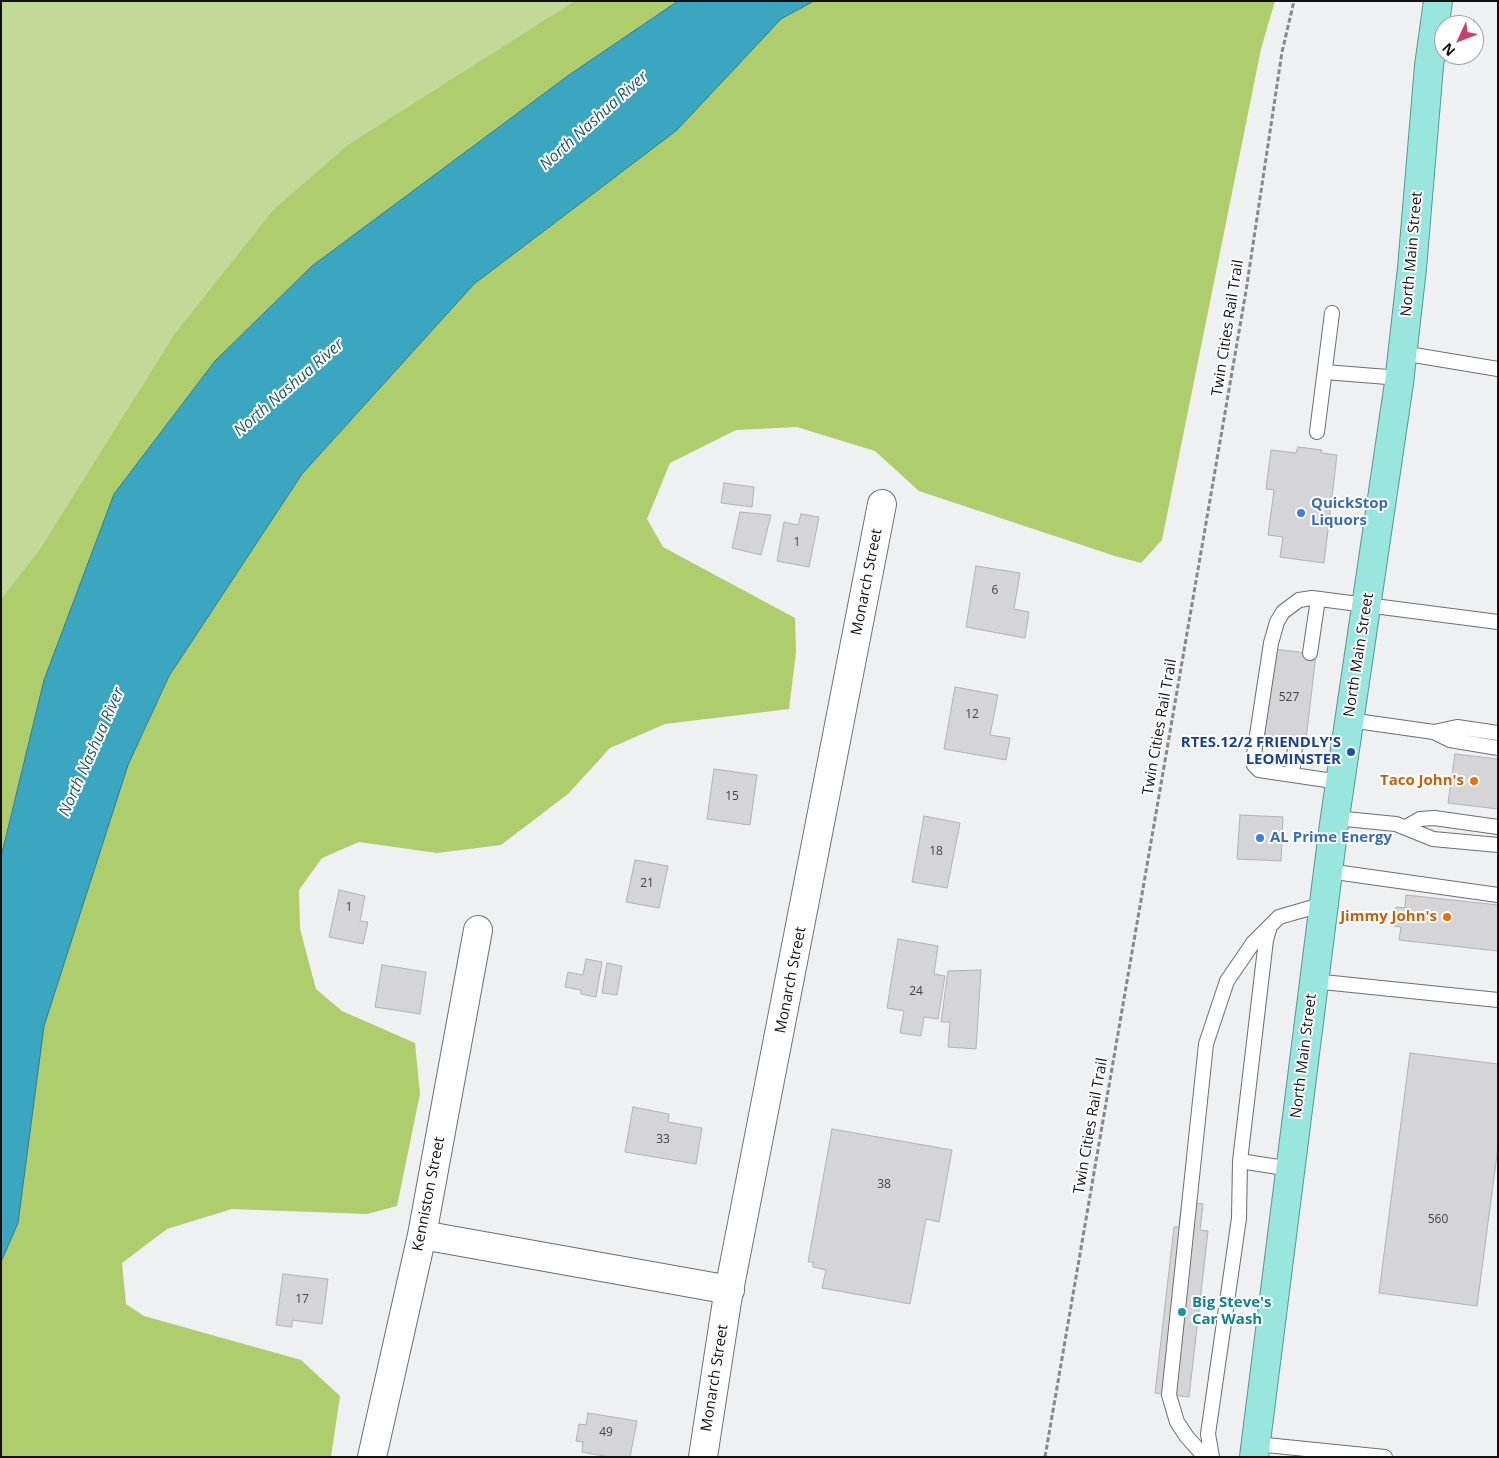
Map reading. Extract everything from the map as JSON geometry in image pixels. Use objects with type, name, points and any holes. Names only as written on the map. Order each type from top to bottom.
[{"type":"highway","name":"North Main Street","points":[[1255,1450],[1335,818],[1401,366],[1412,268],[1429,66],[1438,1]]},
{"type":"street","name":"Monarch Street","points":[[703,1457],[730,1290],[882,504]]},
{"type":"street","name":"Kenniston Street","points":[[372,1457],[422,1236],[478,930]]},
{"type":"street","points":[[422,1236],[730,1290]]},
{"type":"lane","points":[[1317,432],[1332,313]]},
{"type":"lane","points":[[1325,372],[1401,366],[1498,369]]},
{"type":"lane","points":[[1310,653],[1318,599]]},
{"type":"lane","points":[[1340,782],[1259,770],[1253,761],[1271,643],[1277,622],[1283,612],[1299,600],[1318,599],[1498,622]]},
{"type":"lane","points":[[1349,720],[1434,732],[1450,740],[1498,748]]},
{"type":"lane","points":[[1434,732],[1457,727],[1498,733]]},
{"type":"lane","points":[[1292,776],[1295,747]]},
{"type":"lane","points":[[1335,818],[1406,827],[1433,838],[1498,844]]},
{"type":"lane","points":[[1406,827],[1420,819],[1434,818],[1498,827]]},
{"type":"lane","points":[[1328,871],[1498,895]]},
{"type":"lane","points":[[1205,1457],[1177,1422],[1169,1395],[1206,1044],[1227,981],[1253,943],[1279,917],[1324,904]]},
{"type":"lane","points":[[1212,1457],[1208,1434],[1238,1218],[1240,1161],[1266,940],[1270,926]]},
{"type":"lane","points":[[1314,981],[1498,1000]]},
{"type":"lane","points":[[1240,1161],[1291,1169]]},
{"type":"lane","points":[[1255,1450],[1385,1457]]},
{"type":"path","name":"Twin Cities Rail Trail","points":[[1045,1457],[1244,301],[1282,52],[1294,1]]},
{"type":"green space","points":[[1,1],[575,1],[272,211],[175,333],[39,550],[1,599]]},
{"type":"green space","points":[[575,1],[678,1],[569,75],[312,266],[215,361],[114,494],[44,680],[1,857],[1,599],[39,550],[175,333],[272,211],[348,145]]},
{"type":"green space","points":[[814,1],[1275,1],[1261,49],[1162,540],[1141,563],[1115,556],[919,491],[875,451],[797,427],[736,430],[670,463],[647,519],[663,547],[795,618],[796,652],[789,709],[665,724],[610,748],[568,794],[501,845],[437,853],[359,842],[322,858],[299,890],[300,929],[316,989],[342,1011],[415,1043],[420,1094],[397,1206],[367,1214],[232,1209],[167,1229],[122,1263],[126,1304],[144,1316],[301,1360],[340,1396],[331,1457],[1,1457],[1,1262],[18,1223],[44,1026],[128,765],[169,676],[302,474],[474,284],[677,130],[781,19]]},
{"type":"water","name":"North Nashua River","points":[[678,1],[814,1],[781,19],[677,130],[474,284],[302,474],[169,676],[128,765],[44,1026],[18,1223],[1,1262],[1,857],[44,680],[114,494],[215,361],[312,266],[569,75]]},
{"type":"building","name":"QuickStop Liquors","points":[[1298,447],[1322,450],[1321,453],[1337,455],[1324,563],[1280,557],[1283,537],[1268,535],[1274,490],[1266,489],[1271,450],[1296,453]]},
{"type":"building","points":[[724,483],[754,487],[752,507],[721,503]]},
{"type":"building","points":[[740,512],[771,515],[761,555],[732,548]]},
{"type":"building","points":[[801,514],[819,517],[809,567],[777,561],[784,522],[798,525]]},
{"type":"building","points":[[976,566],[1020,573],[1014,609],[1029,612],[1025,638],[966,627]]},
{"type":"building","points":[[1274,649],[1316,654],[1305,748],[1263,743]]},
{"type":"building","points":[[955,687],[998,695],[990,735],[1010,738],[1006,760],[944,749]]},
{"type":"building","name":"Taco John's","points":[[1455,754],[1498,759],[1498,809],[1448,803]]},
{"type":"building","points":[[714,769],[757,775],[750,825],[707,819]]},
{"type":"building","name":"AL Prime Energy","points":[[1240,815],[1283,817],[1281,861],[1237,859]]},
{"type":"building","points":[[924,816],[960,823],[947,888],[912,882]]},
{"type":"building","points":[[635,860],[668,866],[659,908],[626,902]]},
{"type":"building","points":[[339,890],[365,896],[360,921],[368,922],[363,944],[329,937]]},
{"type":"building","name":"Jimmy John's","points":[[1406,895],[1498,905],[1498,951],[1399,940],[1401,927],[1394,926],[1396,907],[1405,908]]},
{"type":"building","points":[[898,939],[938,946],[934,974],[945,976],[938,1019],[924,1017],[921,1036],[900,1033],[904,1011],[887,1008]]},
{"type":"building","points":[[586,959],[602,962],[596,997],[581,994],[581,990],[565,987],[568,972],[583,975]]},
{"type":"building","points":[[607,963],[622,966],[617,995],[602,993]]},
{"type":"building","points":[[382,965],[426,972],[420,1014],[375,1007]]},
{"type":"building","points":[[981,970],[976,1049],[948,1047],[950,1022],[941,1022],[948,971]]},
{"type":"building","points":[[1410,1053],[1498,1064],[1498,1147],[1477,1306],[1379,1293]]},
{"type":"building","points":[[633,1107],[669,1114],[668,1122],[702,1128],[696,1164],[625,1152]]},
{"type":"building","points":[[832,1129],[952,1150],[939,1222],[926,1219],[910,1304],[822,1288],[826,1270],[813,1267],[813,1262],[808,1262]]},
{"type":"building","name":"Big Steve's Car Wash","points":[[1182,1201],[1203,1204],[1200,1230],[1208,1231],[1189,1397],[1155,1393],[1174,1227],[1179,1227]]},
{"type":"building","points":[[283,1274],[328,1279],[322,1324],[292,1320],[292,1327],[276,1325]]},
{"type":"building","points":[[588,1413],[637,1421],[630,1457],[609,1457],[582,1452],[583,1442],[576,1441],[579,1424],[586,1425]]},
{"type":"place","name":"QuickStop Liquors","points":[[1301,513]]},
{"type":"place","name":"RTES.12/2 FRIENDLY'S LEOMINSTER","points":[[1351,752]]},
{"type":"place","name":"Taco John's","points":[[1474,781]]},
{"type":"place","name":"AL Prime Energy","points":[[1260,838]]},
{"type":"place","name":"Jimmy John's","points":[[1447,917]]},
{"type":"place","name":"Big Steve's Car Wash","points":[[1182,1312]]}]
